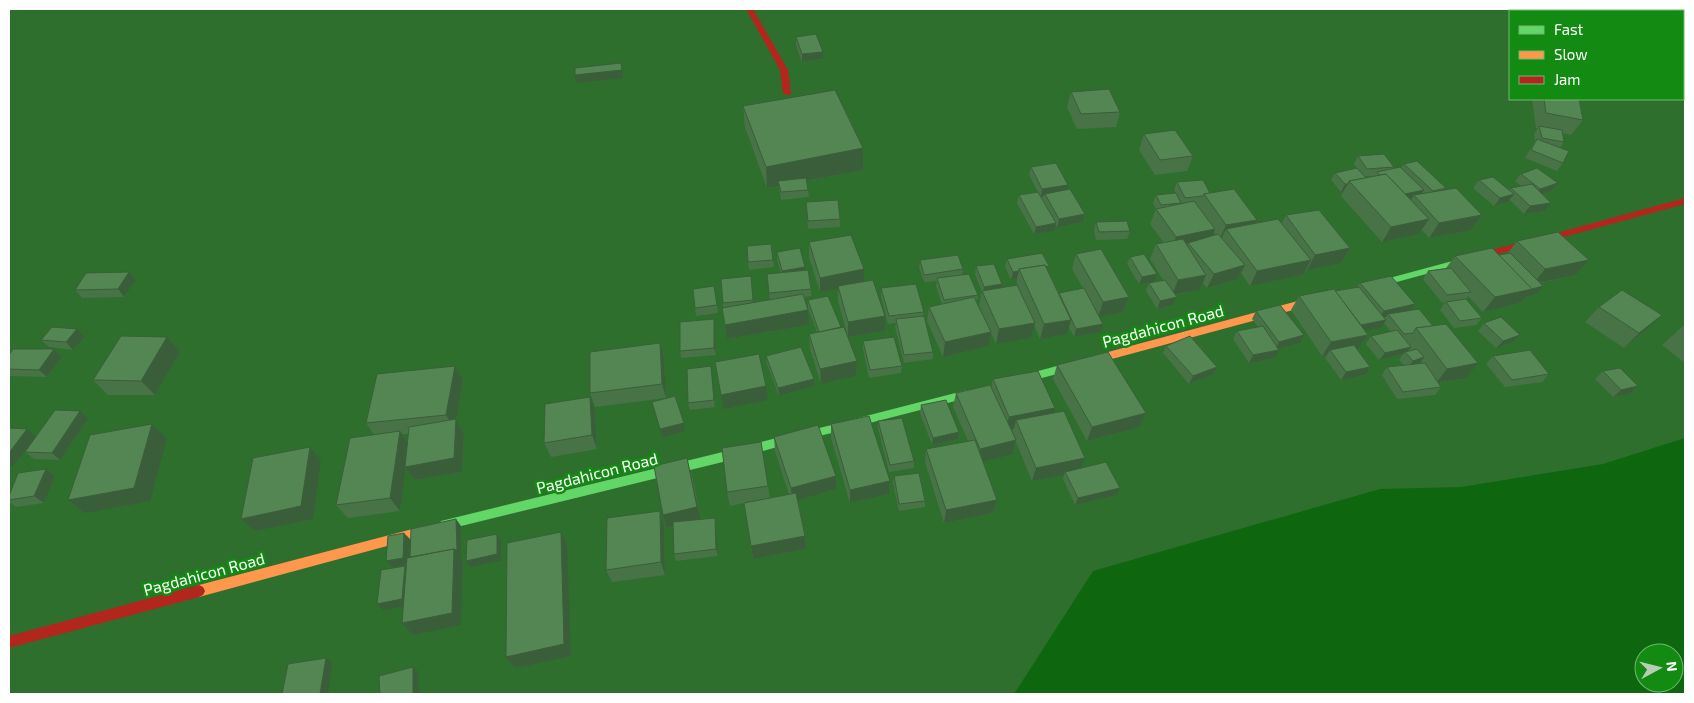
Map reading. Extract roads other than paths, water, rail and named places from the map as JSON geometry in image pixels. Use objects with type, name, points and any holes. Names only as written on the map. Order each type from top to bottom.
[{"type":"street","points":[[749,9],[756,25],[784,70],[787,93]]},
{"type":"street","points":[[1376,284],[1685,202]]},
{"type":"street","name":"Pagdahicon Road","points":[[1019,380],[1318,300]]},
{"type":"street","name":"Pagdahicon Road","points":[[9,642],[384,541],[685,467],[980,390]]}]
